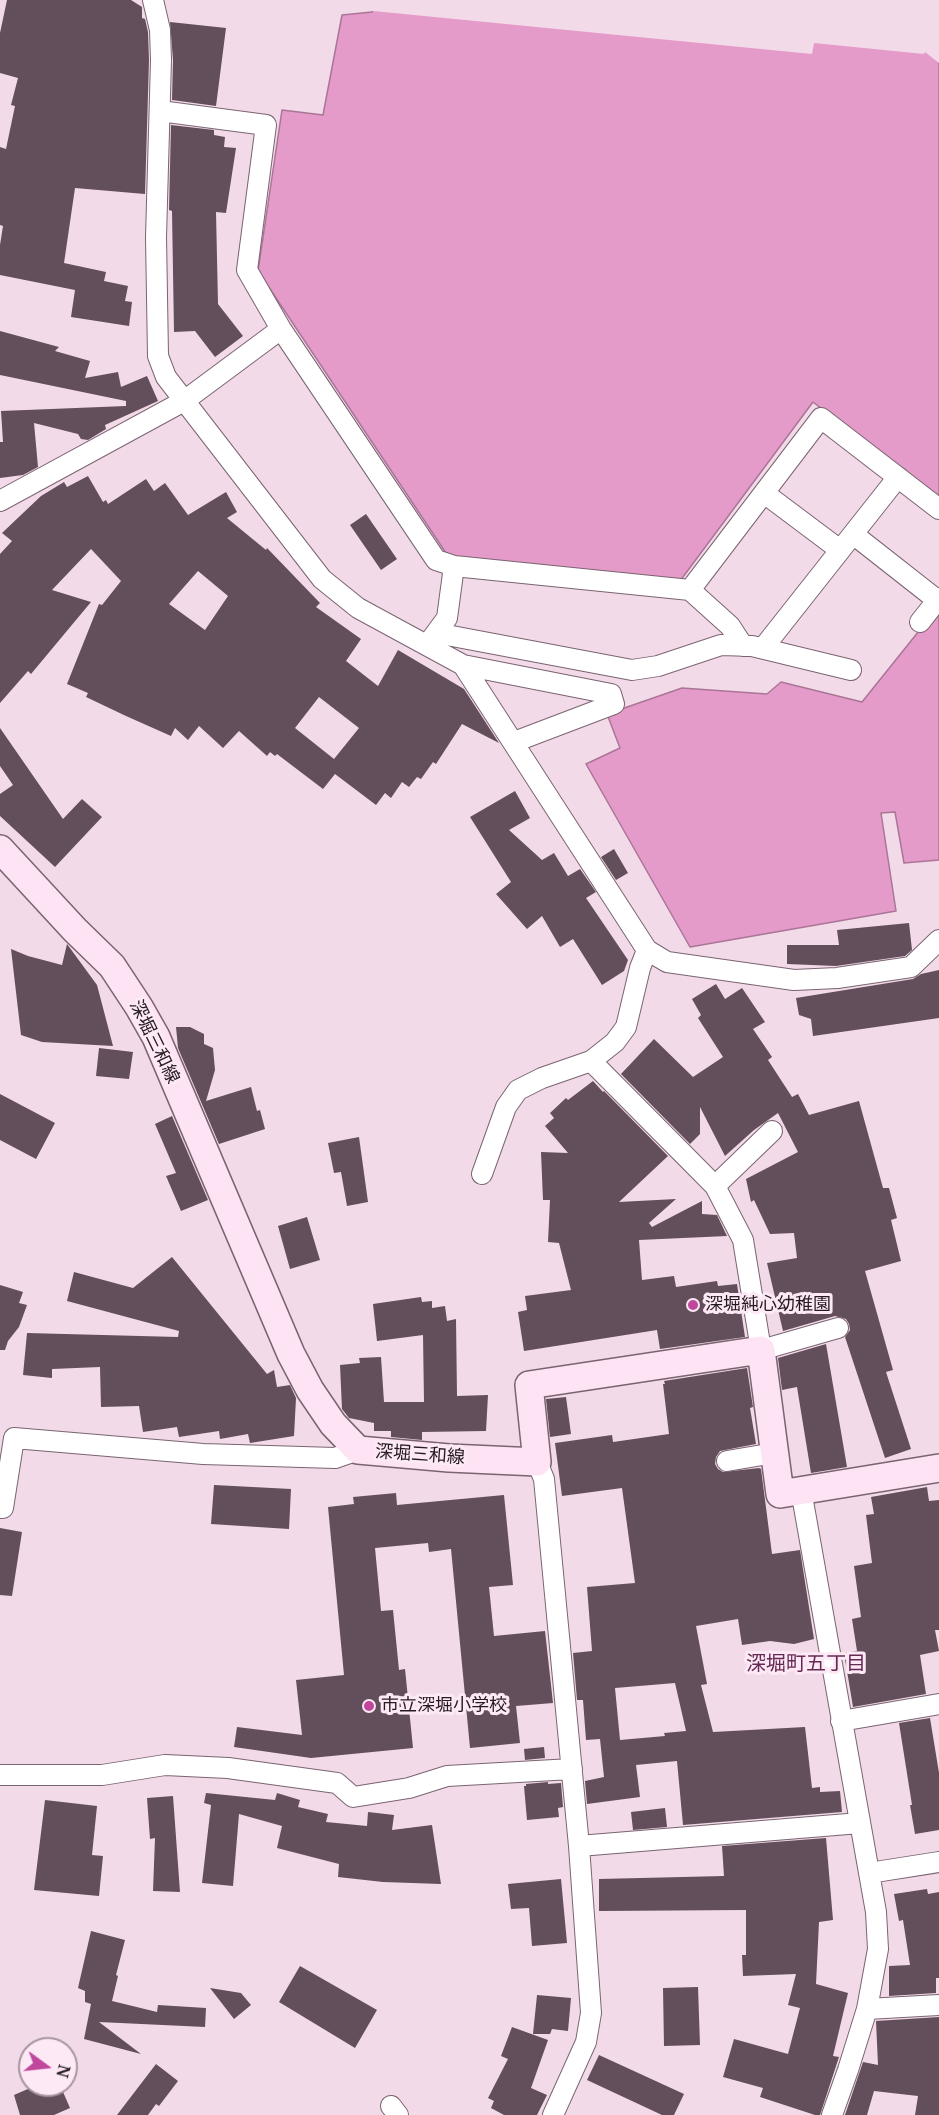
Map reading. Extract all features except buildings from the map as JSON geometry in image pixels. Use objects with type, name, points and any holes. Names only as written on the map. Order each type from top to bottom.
[{"type":"main road","name":"深堀三和線","points":[[0,849],[75,930],[112,966],[139,1007],[156,1037],[291,1354],[310,1390],[333,1424],[358,1450],[450,1458],[537,1462]]},
{"type":"main road","points":[[537,1462],[529,1385],[761,1350],[780,1494],[939,1468]]},
{"type":"street","points":[[153,0],[160,30],[156,237],[158,356],[166,377],[322,579],[358,608],[431,639],[632,669],[658,666],[722,645],[753,647],[851,670]]},
{"type":"street","points":[[160,111],[266,125],[247,270],[281,329],[436,560],[454,566],[690,590],[753,647]]},
{"type":"street","points":[[0,501],[184,401],[281,329]]},
{"type":"street","points":[[690,590],[821,418],[939,509]]},
{"type":"street","points":[[753,647],[840,550],[898,477]]},
{"type":"street","points":[[764,493],[840,550]]},
{"type":"street","points":[[853,534],[938,598],[920,622]]},
{"type":"street","points":[[431,639],[447,618],[454,566]]},
{"type":"street","points":[[431,639],[463,665],[647,950],[667,962],[794,980],[837,978],[911,967],[939,940]]},
{"type":"street","points":[[463,665],[611,694],[614,704],[514,742]]},
{"type":"street","points":[[482,1174],[506,1107],[518,1090],[542,1078],[591,1061],[615,1042],[627,1027],[640,968],[647,950]]},
{"type":"street","points":[[591,1061],[715,1186],[743,1240],[761,1350],[838,1328]]},
{"type":"street","points":[[715,1186],[772,1131]]},
{"type":"street","points":[[0,1508],[3,1508],[14,1438],[203,1454],[335,1458],[358,1450]]},
{"type":"street","points":[[727,1461],[774,1453]]},
{"type":"street","points":[[537,1462],[544,1479],[579,1846],[591,2013],[586,2042],[553,2115]]},
{"type":"street","points":[[801,1490],[876,1912],[878,1949],[867,2009],[832,2115]]},
{"type":"street","points":[[841,1721],[939,1704]]},
{"type":"street","points":[[0,1775],[102,1775],[165,1765],[228,1768],[337,1783],[353,1797],[409,1788],[447,1776],[572,1769]]},
{"type":"street","points":[[579,1846],[860,1823]]},
{"type":"street","points":[[869,1873],[939,1862]]},
{"type":"street","points":[[867,2009],[939,2005]]},
{"type":"shaded area","points":[[374,0],[939,0],[939,501],[813,402],[680,581],[448,556],[258,271],[282,110],[323,115],[342,15],[372,12]]},
{"type":"shaded area","points":[[939,606],[939,860],[904,863],[895,812],[881,813],[896,911],[690,947],[586,764],[620,748],[607,714],[682,688],[767,694],[781,682],[862,702]]},
{"type":"pier","points":[[371,0],[939,0],[939,63],[925,52],[924,54],[814,43],[812,54],[363,10],[369,10]]},
{"type":"place","name":"深堀純心幼稚園","points":[[693,1305]]},
{"type":"place","name":"市立深堀小学校","points":[[369,1706]]},
{"type":"district","name":"深堀町五丁目","points":[[806,1664]]}]
